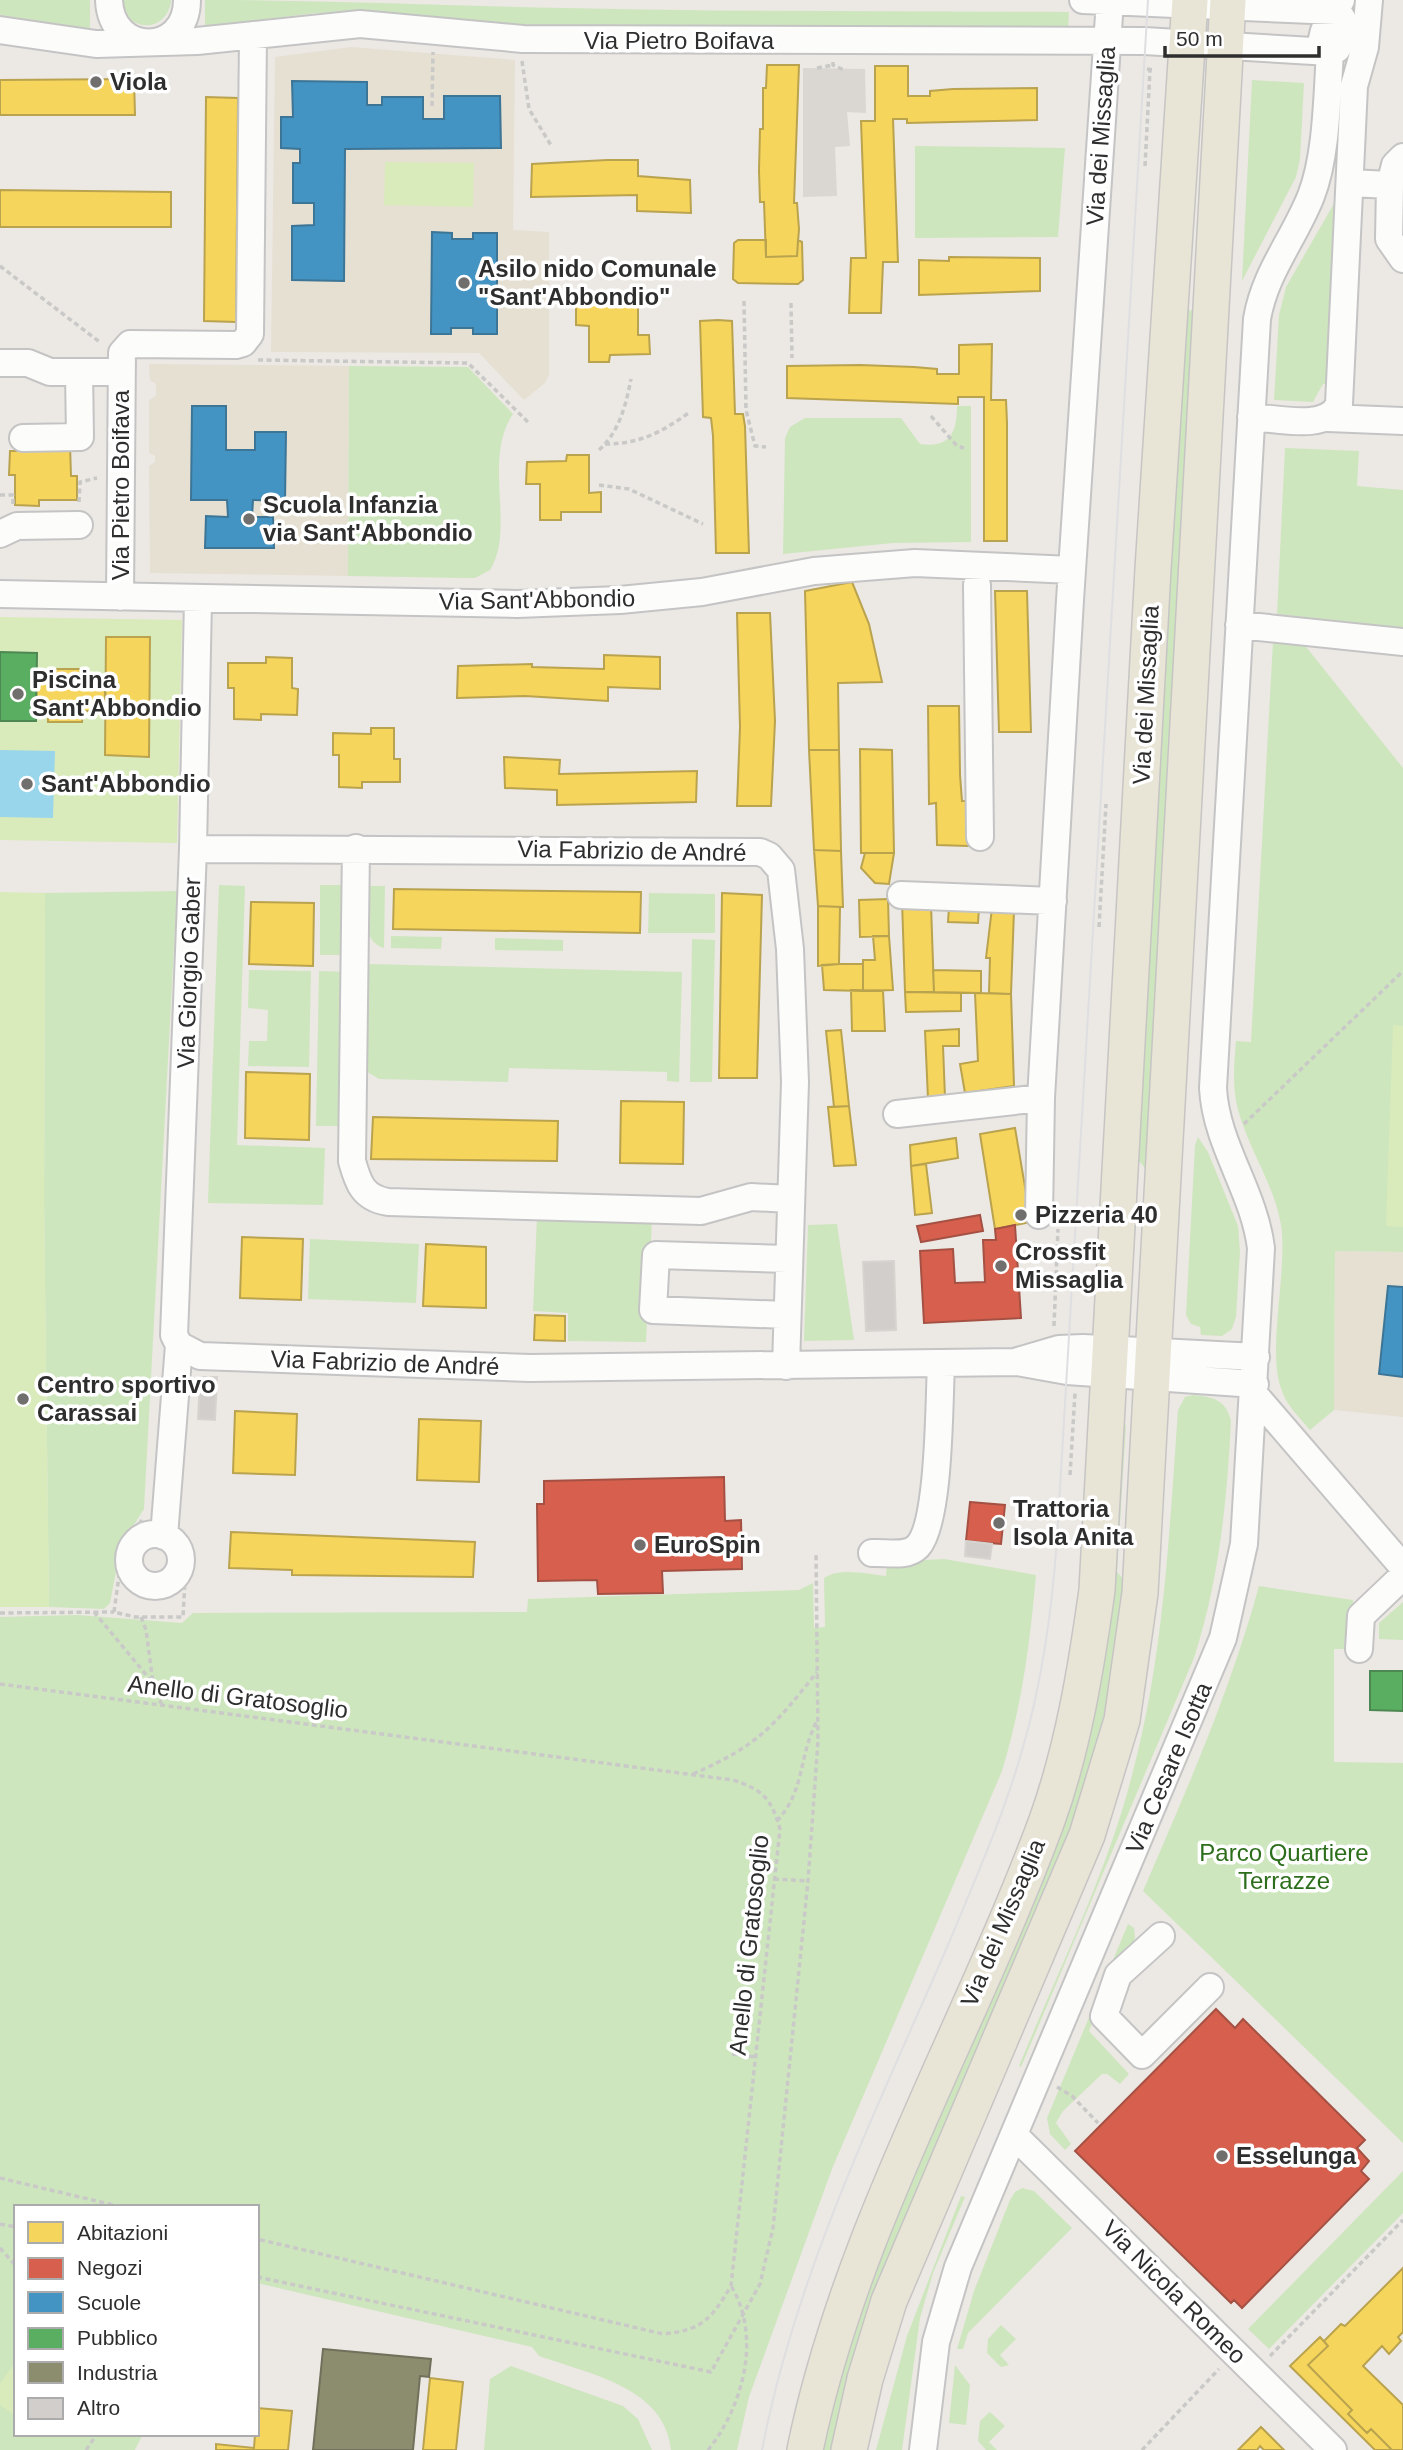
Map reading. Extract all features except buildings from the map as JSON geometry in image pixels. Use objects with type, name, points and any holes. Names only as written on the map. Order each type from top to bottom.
[{"type":"main road","name":"Via dei Missaglia","points":[[805,2450],[830,2345],[862,2259],[1046,1823],[1062,1771],[1089,1649],[1097,1590],[1172,272],[1190,1]]},
{"type":"main road","name":"Via dei Missaglia","points":[[849,2450],[865,2379],[889,2301],[1087,1835],[1122,1720],[1140,1592],[1228,3]]},
{"type":"street","name":"Via Pietro Boifava","points":[[109,0],[113,21],[119,30],[138,42],[149,43],[172,34],[181,26],[187,0]]},
{"type":"street","points":[[1083,0],[1338,6]]},
{"type":"street","name":"Via dei Missaglia","points":[[1049,1221],[1041,1098],[1072,570],[1110,0]]},
{"type":"street","points":[[1328,418],[1339,404],[1354,86],[1365,47],[1369,0]]},
{"type":"street","points":[[1254,1389],[1261,1260],[1259,1235],[1252,1208],[1224,1143],[1216,1116],[1213,1088],[1251,417],[1260,300],[1269,273],[1304,211],[1317,180],[1329,52],[1322,38],[1324,23],[1338,6]]},
{"type":"street","name":"Via Pietro Boifava","points":[[0,30],[96,44],[149,43],[360,24],[523,39],[1187,42]]},
{"type":"street","name":"Via Pietro Boifava","points":[[120,597],[121,366],[130,344],[236,345],[243,343],[250,334],[253,35]]},
{"type":"street","points":[[1187,42],[1329,52]]},
{"type":"street","points":[[1403,157],[1395,165],[1390,185],[1389,239],[1403,259]]},
{"type":"street","points":[[1350,183],[1390,185]]},
{"type":"street","points":[[1172,272],[1183,256],[1193,252],[1206,259],[1212,274]]},
{"type":"street","name":"Via Pietro Boifava","points":[[0,363],[28,363],[50,372],[79,372],[121,366]]},
{"type":"street","points":[[23,438],[80,437],[79,372]]},
{"type":"street","points":[[1251,417],[1403,421]]},
{"type":"street","points":[[0,534],[17,526],[79,525]]},
{"type":"street","name":"Via Sant'Abbondio","points":[[0,594],[517,604],[621,600],[702,592],[814,570],[915,563],[1072,570]]},
{"type":"street","points":[[977,585],[980,837]]},
{"type":"street","name":"Via Giorgio Gaber","points":[[179,1345],[174,1335],[193,849],[198,599]]},
{"type":"street","points":[[1240,625],[1403,642]]},
{"type":"street","points":[[356,848],[352,1161],[363,1191],[375,1200],[388,1202],[701,1211],[751,1197],[790,1199]]},
{"type":"street","name":"Via Fabrizio de André","points":[[193,849],[760,852],[769,856],[781,870],[790,949],[795,1082],[786,1366]]},
{"type":"street","points":[[901,895],[1053,901]]},
{"type":"street","points":[[897,1114],[1041,1098]]},
{"type":"street","points":[[787,1315],[653,1310],[656,1255],[788,1259]]},
{"type":"street","points":[[164,1536],[179,1345]]},
{"type":"street","name":"Via Fabrizio de André","points":[[179,1345],[200,1356],[530,1368],[1017,1362],[1059,1349],[1110,1362]]},
{"type":"street","points":[[1110,1362],[1151,1364],[1256,1357]]},
{"type":"street","points":[[872,1553],[906,1553],[918,1547],[930,1522],[941,1364]]},
{"type":"street","points":[[1151,1364],[1254,1389],[1403,1567]]},
{"type":"street","name":"Via Cesare Isotta","points":[[923,2450],[931,2371],[947,2302],[1014,2135],[1223,1638],[1244,1544],[1254,1389]]},
{"type":"street","points":[[1359,1649],[1361,1616],[1403,1576]]},
{"type":"street","points":[[1161,1936],[1118,1975],[1104,2016],[1142,2055],[1210,1987]]},
{"type":"street","name":"Via Nicola Romeo","points":[[1014,2135],[1333,2450]]},
{"type":"path","points":[[432,106],[433,47]]},
{"type":"path","points":[[523,58],[523,80],[529,109],[552,146]]},
{"type":"path","points":[[817,68],[833,63],[844,70]]},
{"type":"path","points":[[1145,166],[1151,70]]},
{"type":"path","points":[[0,266],[121,366]]},
{"type":"path","points":[[744,302],[746,410],[755,446],[766,447]]},
{"type":"path","points":[[791,303],[792,358]]},
{"type":"path","points":[[258,360],[468,363],[528,422]]},
{"type":"path","points":[[599,450],[611,438],[626,404],[631,379]]},
{"type":"path","points":[[605,444],[634,443],[652,437],[690,412]]},
{"type":"path","points":[[931,416],[957,446],[964,447]]},
{"type":"path","points":[[79,525],[80,482],[107,476]]},
{"type":"path","points":[[599,485],[616,486],[645,495],[703,524]]},
{"type":"path","points":[[1100,927],[1107,804]]},
{"type":"path","points":[[1224,1143],[1403,971]]},
{"type":"path","points":[[1049,1221],[1053,1332]]},
{"type":"path","points":[[1069,1475],[1075,1384]]},
{"type":"path","points":[[259,2277],[711,2372],[760,2284],[773,2228],[808,1881],[818,1719],[816,1555]]},
{"type":"path","points":[[94,1612],[154,1688],[162,1705]]},
{"type":"path","points":[[0,1613],[114,1612]]},
{"type":"path","points":[[141,1617],[146,1630],[154,1688]]},
{"type":"path","points":[[692,1774],[747,1748],[777,1723],[818,1670]]},
{"type":"path","name":"Anello di Gratosoglio","points":[[0,1684],[733,1780],[756,1788],[772,1805],[780,1829],[731,2286],[711,2318],[687,2331],[663,2334],[259,2238]]},
{"type":"path","points":[[777,1821],[788,1809],[801,1784],[808,1739],[818,1719]]},
{"type":"path","points":[[774,1880],[808,1881]]},
{"type":"path","points":[[732,2054],[755,2057]]},
{"type":"path","points":[[1055,2085],[1072,2096],[1097,2123]]},
{"type":"path","points":[[0,2178],[114,2205]]},
{"type":"path","points":[[1268,2357],[1403,2220]]},
{"type":"path","points":[[0,2248],[14,2264]]},
{"type":"path","points":[[708,2450],[738,2400],[743,2384],[746,2341],[739,2300],[731,2286]]},
{"type":"path","points":[[1142,2450],[1219,2369]]},
{"type":"shaded area","points":[[351,47],[515,60],[513,230],[549,232],[549,375],[545,383],[524,400],[479,353],[271,352],[275,57]]},
{"type":"shaded area","points":[[803,68],[865,69],[866,113],[847,112],[850,146],[835,147],[837,196],[803,197]]},
{"type":"shaded area","name":"Scuola Infanzia via Sant'Abbondio","points":[[149,364],[349,366],[348,576],[150,573],[149,466],[155,462],[155,456],[149,453],[149,400],[156,396],[156,384],[150,380]]},
{"type":"shaded area","points":[[1335,1251],[1403,1252],[1403,1417],[1334,1410]]},
{"type":"green space","points":[[0,0],[90,0],[90,29],[0,15]]},
{"type":"green space","points":[[122,0],[171,0],[171,3],[160,21],[142,25],[129,19]]},
{"type":"green space","points":[[205,0],[691,10],[1069,12],[1068,31],[551,27],[371,11],[316,13],[205,27]]},
{"type":"green space","points":[[1252,80],[1304,83],[1300,159],[1296,177],[1242,281]]},
{"type":"green space","points":[[915,146],[1065,148],[1058,237],[915,238]]},
{"type":"green space","points":[[385,162],[474,163],[473,207],[384,205]]},
{"type":"green space","points":[[1336,200],[1330,384],[1323,384],[1313,402],[1274,400],[1279,315],[1286,287]]},
{"type":"green space","points":[[1185,310],[1199,311],[1142,1291],[1138,1291],[1146,1169],[1137,1159]]},
{"type":"green space","points":[[349,366],[468,367],[513,414],[504,432],[500,452],[500,535],[490,570],[475,578],[348,576]]},
{"type":"green space","points":[[957,406],[971,406],[971,542],[893,543],[783,554],[785,438],[790,427],[805,418],[901,418],[920,444],[938,444],[950,437],[953,431]]},
{"type":"green space","points":[[1285,448],[1359,451],[1357,486],[1403,490],[1403,628],[1277,614]]},
{"type":"green space","points":[[0,617],[182,620],[177,843],[0,840]]},
{"type":"green space","points":[[1273,641],[1303,643],[1403,768],[1403,1252],[1335,1251],[1334,1410],[1310,1430],[1287,1402],[1278,1375],[1276,1334],[1282,1265],[1281,1225],[1273,1195],[1243,1125],[1234,1084],[1236,1041],[1251,1042]]},
{"type":"green space","points":[[219,885],[245,886],[237,1145],[325,1148],[323,1205],[208,1203]]},
{"type":"green space","points":[[320,885],[352,885],[351,955],[320,955]]},
{"type":"green space","points":[[368,886],[385,886],[384,948],[376,944],[368,930]]},
{"type":"green space","points":[[177,891],[144,1509],[121,1545],[110,1603],[104,1609],[49,1607],[44,1202],[45,893]]},
{"type":"green space","name":"Centro sportivo Carassai","points":[[0,892],[45,893],[44,1202],[49,1607],[0,1607]]},
{"type":"green space","points":[[649,893],[715,894],[715,933],[648,933]]},
{"type":"green space","points":[[391,936],[442,937],[441,949],[391,948]]},
{"type":"green space","points":[[495,938],[563,940],[563,951],[495,950]]},
{"type":"green space","points":[[692,939],[715,940],[712,1082],[690,1082]]},
{"type":"green space","points":[[369,964],[682,972],[679,1082],[667,1081],[667,1072],[509,1068],[508,1082],[379,1079],[366,1071]]},
{"type":"green space","points":[[249,970],[311,971],[309,1067],[248,1066],[249,1041],[267,1041],[268,1010],[248,1008]]},
{"type":"green space","points":[[319,971],[350,972],[348,1126],[316,1126]]},
{"type":"green space","points":[[1393,1025],[1403,1026],[1403,1227],[1386,1226]]},
{"type":"green space","points":[[1198,1137],[1208,1152],[1238,1226],[1240,1252],[1236,1317],[1232,1329],[1222,1336],[1201,1335],[1200,1327],[1191,1324],[1186,1315],[1195,1145]]},
{"type":"green space","points":[[537,1216],[652,1220],[646,1342],[568,1341],[568,1313],[533,1311]]},
{"type":"green space","points":[[837,1224],[854,1340],[804,1341],[808,1225]]},
{"type":"green space","points":[[310,1239],[419,1244],[416,1303],[308,1299]]},
{"type":"green space","points":[[1193,1395],[1218,1401],[1226,1408],[1231,1421],[1220,1541],[1203,1629],[1194,1658],[1021,2067],[1019,2066],[1108,1852],[1131,1779],[1151,1687],[1164,1596],[1178,1410],[1185,1397]]},
{"type":"green space","points":[[1122,1425],[1126,1425],[1117,1572],[1125,1581],[1113,1679],[1079,1810],[834,2450],[821,2450],[842,2368],[881,2250],[1046,1860]]},
{"type":"green space","points":[[944,1559],[1036,1575],[1020,1698],[1002,1771],[832,2169],[749,2397],[737,2450],[671,2450],[666,2429],[655,2411],[640,2397],[601,2377],[539,2356],[532,2347],[259,2283],[259,2205],[14,2205],[14,2436],[142,2436],[135,2450],[0,2450],[0,1617],[78,1615],[182,1623],[193,1613],[527,1612],[528,1599],[799,1590],[813,1583],[814,1628],[825,1627],[824,1578],[846,1572],[886,1576],[887,1562]]},
{"type":"green space","name":"Parco Quartiere Terrazze","points":[[1259,1586],[1353,1600],[1352,1649],[1334,1649],[1334,1762],[1403,1763],[1403,2143],[1143,1891],[1221,1703]]},
{"type":"green space","points":[[1403,1602],[1403,1640],[1379,1639],[1379,1623]]},
{"type":"green space","points":[[1128,1924],[1134,1928],[1135,1938],[1130,1951],[1119,1959],[1089,2031],[1129,2074],[1120,2084],[1107,2074],[1102,2074],[1063,2111],[1056,2123],[1071,2144],[1065,2150],[1050,2134],[1047,2118]]},
{"type":"green space","points":[[1403,2171],[1403,2213],[1269,2349],[1248,2329]]},
{"type":"green space","points":[[1022,2188],[1034,2191],[1072,2228],[968,2333],[963,2349],[957,2349],[974,2291],[1010,2200],[1015,2192]]},
{"type":"green space","points":[[961,2196],[965,2197],[933,2273],[920,2318],[902,2450],[876,2450],[907,2336]]},
{"type":"green space","points":[[1001,2325],[1016,2339],[1000,2355],[1009,2365],[1001,2367],[987,2353],[988,2339]]},
{"type":"green space","points":[[14,2364],[14,2415],[0,2405],[0,2384]]},
{"type":"green space","points":[[955,2365],[970,2385],[966,2425],[949,2423]]},
{"type":"green space","points":[[511,2366],[623,2406],[638,2419],[652,2450],[484,2450],[490,2379]]},
{"type":"green space","points":[[990,2412],[1005,2426],[989,2442],[997,2450],[986,2450],[978,2441],[980,2421]]},
{"type":"water","name":"Sant'Abbondio","points":[[0,750],[55,751],[53,818],[0,817]]},
{"type":"tram line","points":[[762,2450],[795,2319],[817,2256],[1007,1797],[1030,1721],[1046,1644],[1057,1539],[1148,0]]},
{"type":"place","name":"Viola","points":[[96,82]]},
{"type":"place","name":"Asilo nido Comunale \"Sant'Abbondio\"","points":[[464,283]]},
{"type":"place","name":"Scuola Infanzia via Sant'Abbondio","points":[[249,519]]},
{"type":"place","name":"Piscina Sant'Abbondio","points":[[18,694]]},
{"type":"place","name":"Sant'Abbondio","points":[[27,784]]},
{"type":"place","name":"Pizzeria 40","points":[[1021,1215]]},
{"type":"place","name":"Crossfit Missaglia","points":[[1001,1266]]},
{"type":"place","name":"Centro sportivo Carassai","points":[[23,1399]]},
{"type":"place","name":"Trattoria Isola Anita","points":[[999,1523]]},
{"type":"place","name":"EuroSpin","points":[[640,1545]]},
{"type":"place","name":"Esselunga","points":[[1222,2156]]}]
